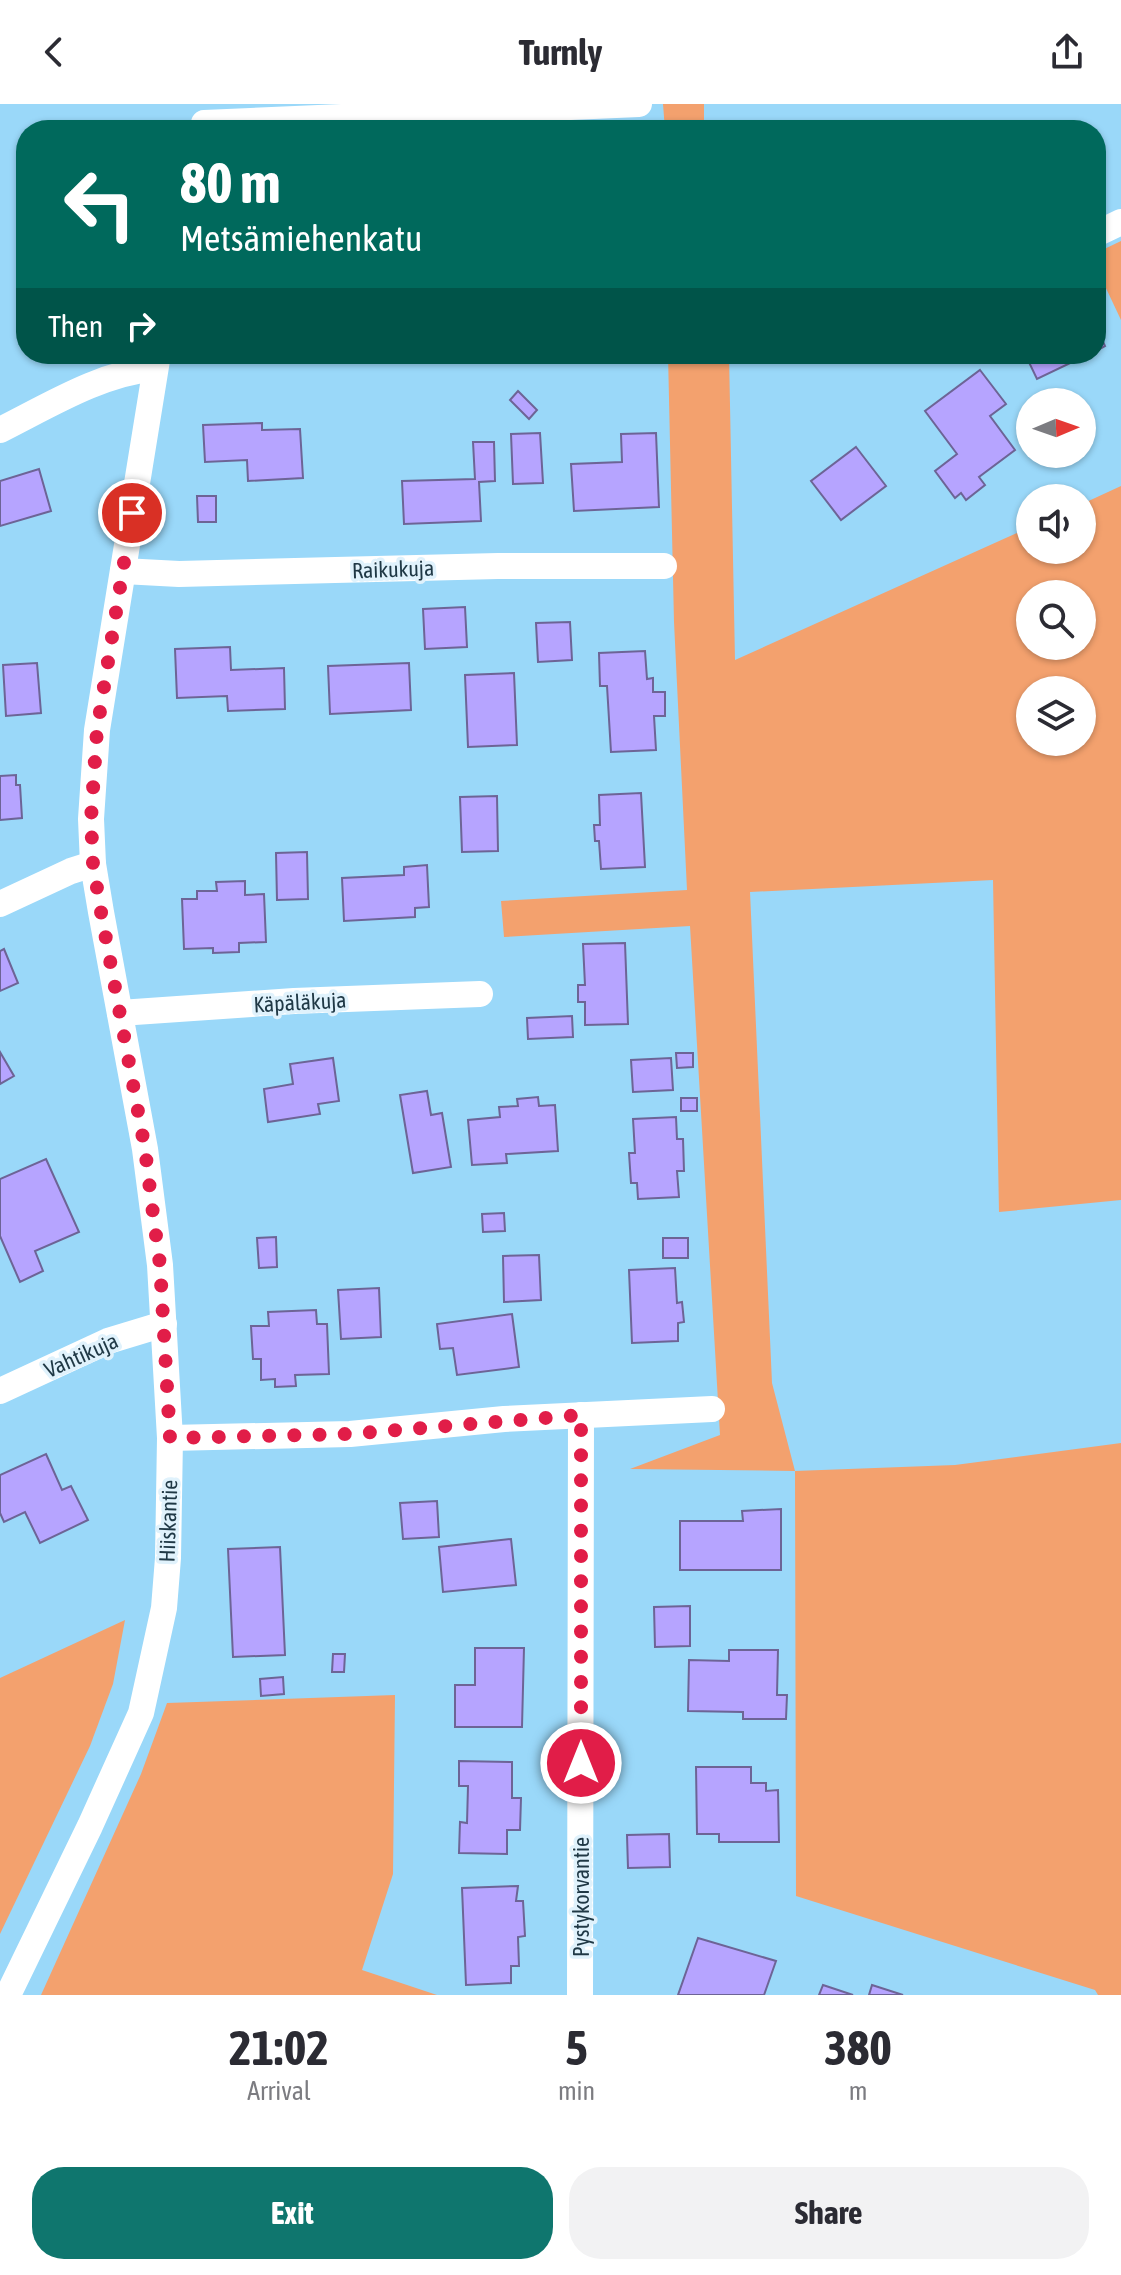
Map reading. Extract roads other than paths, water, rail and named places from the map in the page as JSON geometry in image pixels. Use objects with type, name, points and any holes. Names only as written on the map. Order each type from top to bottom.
[{"type":"street","points":[[205,119],[639,104]]},
{"type":"street","points":[[0,430],[107,378],[148,364]]},
{"type":"street","name":"Hiiskantie","points":[[8,1995],[141,1713],[164,1608],[170,1438],[160,1265],[145,1149],[93,864],[91,819],[94,760],[156,364]]},
{"type":"street","name":"Raikukuja","points":[[123,571],[179,574],[498,566],[664,566]]},
{"type":"street","points":[[0,904],[93,864]]},
{"type":"street","name":"Käpäläkuja","points":[[120,1013],[294,1001],[480,994]]},
{"type":"street","name":"Vahtikuja","points":[[0,1391],[108,1341],[164,1324]]},
{"type":"street","points":[[170,1438],[350,1434],[581,1415],[712,1409]]},
{"type":"street","name":"Pystykorvantie","points":[[580,1995],[581,1415]]}]
